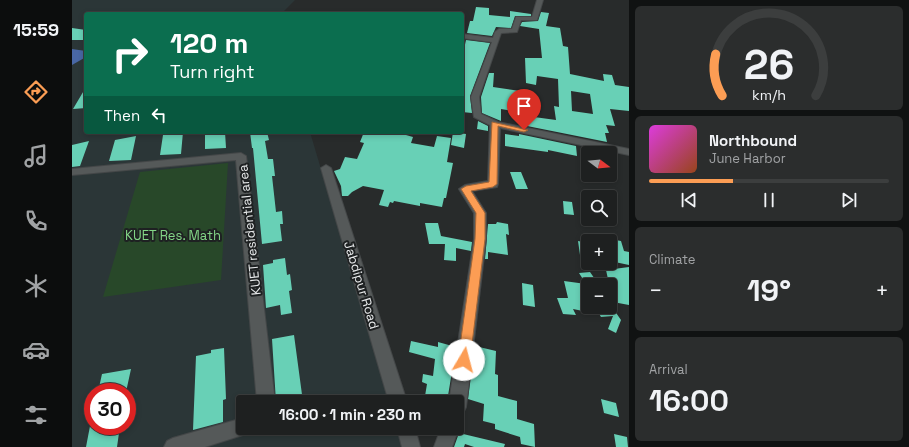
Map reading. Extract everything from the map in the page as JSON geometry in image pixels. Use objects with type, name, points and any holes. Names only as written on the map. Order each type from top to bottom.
[{"type":"street","points":[[540,0],[535,19],[518,18],[515,31],[501,30],[498,32],[475,97],[477,115],[495,124],[629,152]]},
{"type":"street","points":[[464,36],[496,40]]},
{"type":"street","points":[[459,395],[480,239],[480,213],[466,189],[493,184],[495,124]]},
{"type":"street","name":"KUET residential area","points":[[72,172],[241,156],[265,395]]},
{"type":"street","name":"Jabdipur Road","points":[[326,168],[396,395]]},
{"type":"street","points":[[174,447],[236,429]]},
{"type":"street","points":[[408,435],[411,447]]},
{"type":"street","points":[[443,447],[447,435]]},
{"type":"shaded area","points":[[72,0],[295,0],[283,12],[84,12],[84,134],[311,134],[388,395],[236,395],[236,435],[400,435],[404,447],[72,447]]},
{"type":"green space","name":"KUET Res. Math","points":[[228,163],[221,280],[103,297],[140,172]]},
{"type":"water","points":[[72,49],[84,51],[84,58],[72,65]]},
{"type":"building","points":[[476,7],[489,8],[489,15],[510,17],[510,11],[531,14],[531,16],[515,16],[511,28],[496,27],[492,36],[467,33],[470,21],[473,21]]},
{"type":"building","points":[[541,12],[549,13],[546,26],[560,28],[563,46],[568,47],[570,74],[604,81],[603,74],[612,75],[615,85],[629,87],[629,111],[610,109],[615,126],[606,125],[609,133],[605,133],[607,142],[522,125],[522,112],[533,114],[534,117],[556,120],[554,106],[559,107],[558,79],[537,76],[536,85],[526,83],[525,58],[542,58],[539,29],[520,26],[522,22],[538,21]],"holes":[[[571,91],[590,94],[593,114],[572,111]]]},
{"type":"building","points":[[72,28],[84,30],[84,40],[72,40]]},
{"type":"building","points":[[466,40],[490,43],[470,96],[472,113],[464,112],[464,49]]},
{"type":"building","points":[[489,73],[494,73],[493,87],[527,92],[527,113],[501,109],[501,121],[482,113],[481,97]]},
{"type":"building","points":[[84,90],[84,108],[73,109]]},
{"type":"building","points":[[478,121],[488,126],[488,131],[477,129]]},
{"type":"building","points":[[183,134],[181,154],[160,155],[163,135]]},
{"type":"building","points":[[205,134],[225,134],[226,148],[205,149]]},
{"type":"building","points":[[250,134],[268,134],[269,140],[265,141],[268,159],[273,159],[275,176],[272,176],[276,212],[282,211],[283,224],[280,224],[282,241],[262,244]]},
{"type":"building","points":[[363,134],[406,134],[413,137],[411,143],[434,147],[437,136],[451,138],[447,162],[453,163],[446,198],[444,198],[442,207],[420,203],[420,206],[394,201],[393,203],[390,202],[388,207],[379,205],[384,190],[363,186],[348,196],[342,196],[341,186],[334,171],[340,169],[345,157],[357,159],[364,143],[360,142]]},
{"type":"building","points":[[453,134],[466,134],[464,148],[451,145]]},
{"type":"building","points":[[505,134],[519,136],[519,134],[576,146],[577,156],[548,150],[548,152],[505,146]]},
{"type":"building","points":[[136,136],[131,160],[109,161],[115,140]]},
{"type":"building","points":[[89,141],[80,166],[72,167],[72,145]]},
{"type":"building","points":[[510,172],[521,172],[528,189],[516,189]]},
{"type":"building","points":[[563,201],[572,202],[574,215],[564,214]]},
{"type":"building","points":[[497,222],[508,224],[509,235],[506,234],[508,255],[488,252],[488,259],[485,259],[488,224],[496,224]]},
{"type":"building","points":[[425,223],[438,223],[441,236],[472,242],[471,251],[456,248],[456,261],[444,260],[445,244],[429,244]]},
{"type":"building","points":[[617,240],[621,241],[624,251],[629,252],[629,265],[617,262]]},
{"type":"building","points":[[578,241],[581,242],[580,255]]},
{"type":"building","points":[[285,258],[287,275],[290,274],[292,290],[289,291],[292,313],[281,315],[280,305],[266,308],[263,265],[273,263],[273,260]]},
{"type":"building","points":[[629,267],[629,305],[617,303],[617,278],[608,278],[606,270],[617,270],[617,269]]},
{"type":"building","points":[[590,272],[594,278],[582,278],[579,273]]},
{"type":"building","points":[[564,281],[581,283],[581,311],[573,309],[576,315],[563,314],[557,298],[568,298]]},
{"type":"building","points":[[522,283],[533,285],[535,307],[523,305]]},
{"type":"building","points":[[599,314],[617,314],[621,320],[616,333],[608,329],[613,316],[601,317]]},
{"type":"building","points":[[294,335],[302,395],[276,395],[272,339]]},
{"type":"building","points":[[411,341],[438,347],[438,342],[456,347],[448,395],[425,395],[427,384],[422,382],[423,374],[433,376],[435,359],[409,352]]},
{"type":"building","points":[[475,346],[496,351],[495,374],[498,375],[498,396],[517,401],[517,419],[534,424],[535,447],[521,444],[520,437],[495,429],[495,424],[483,421],[484,404],[468,399]]},
{"type":"building","points":[[224,348],[226,399],[223,400],[223,422],[193,430],[196,356],[211,353],[211,350]]},
{"type":"building","points":[[131,369],[128,383],[100,383],[102,374]]},
{"type":"building","points":[[601,399],[616,403],[619,417],[604,413]]},
{"type":"building","points":[[464,434],[505,444],[504,447],[474,447],[465,444],[464,447],[454,447],[458,435]]},
{"type":"building","points":[[614,434],[627,437],[628,447],[616,447]]},
{"type":"building","points":[[88,435],[119,435],[117,447],[86,447]]},
{"type":"route","points":[[464,360],[480,239],[480,213],[466,189],[493,184],[495,124],[524,130]]}]
